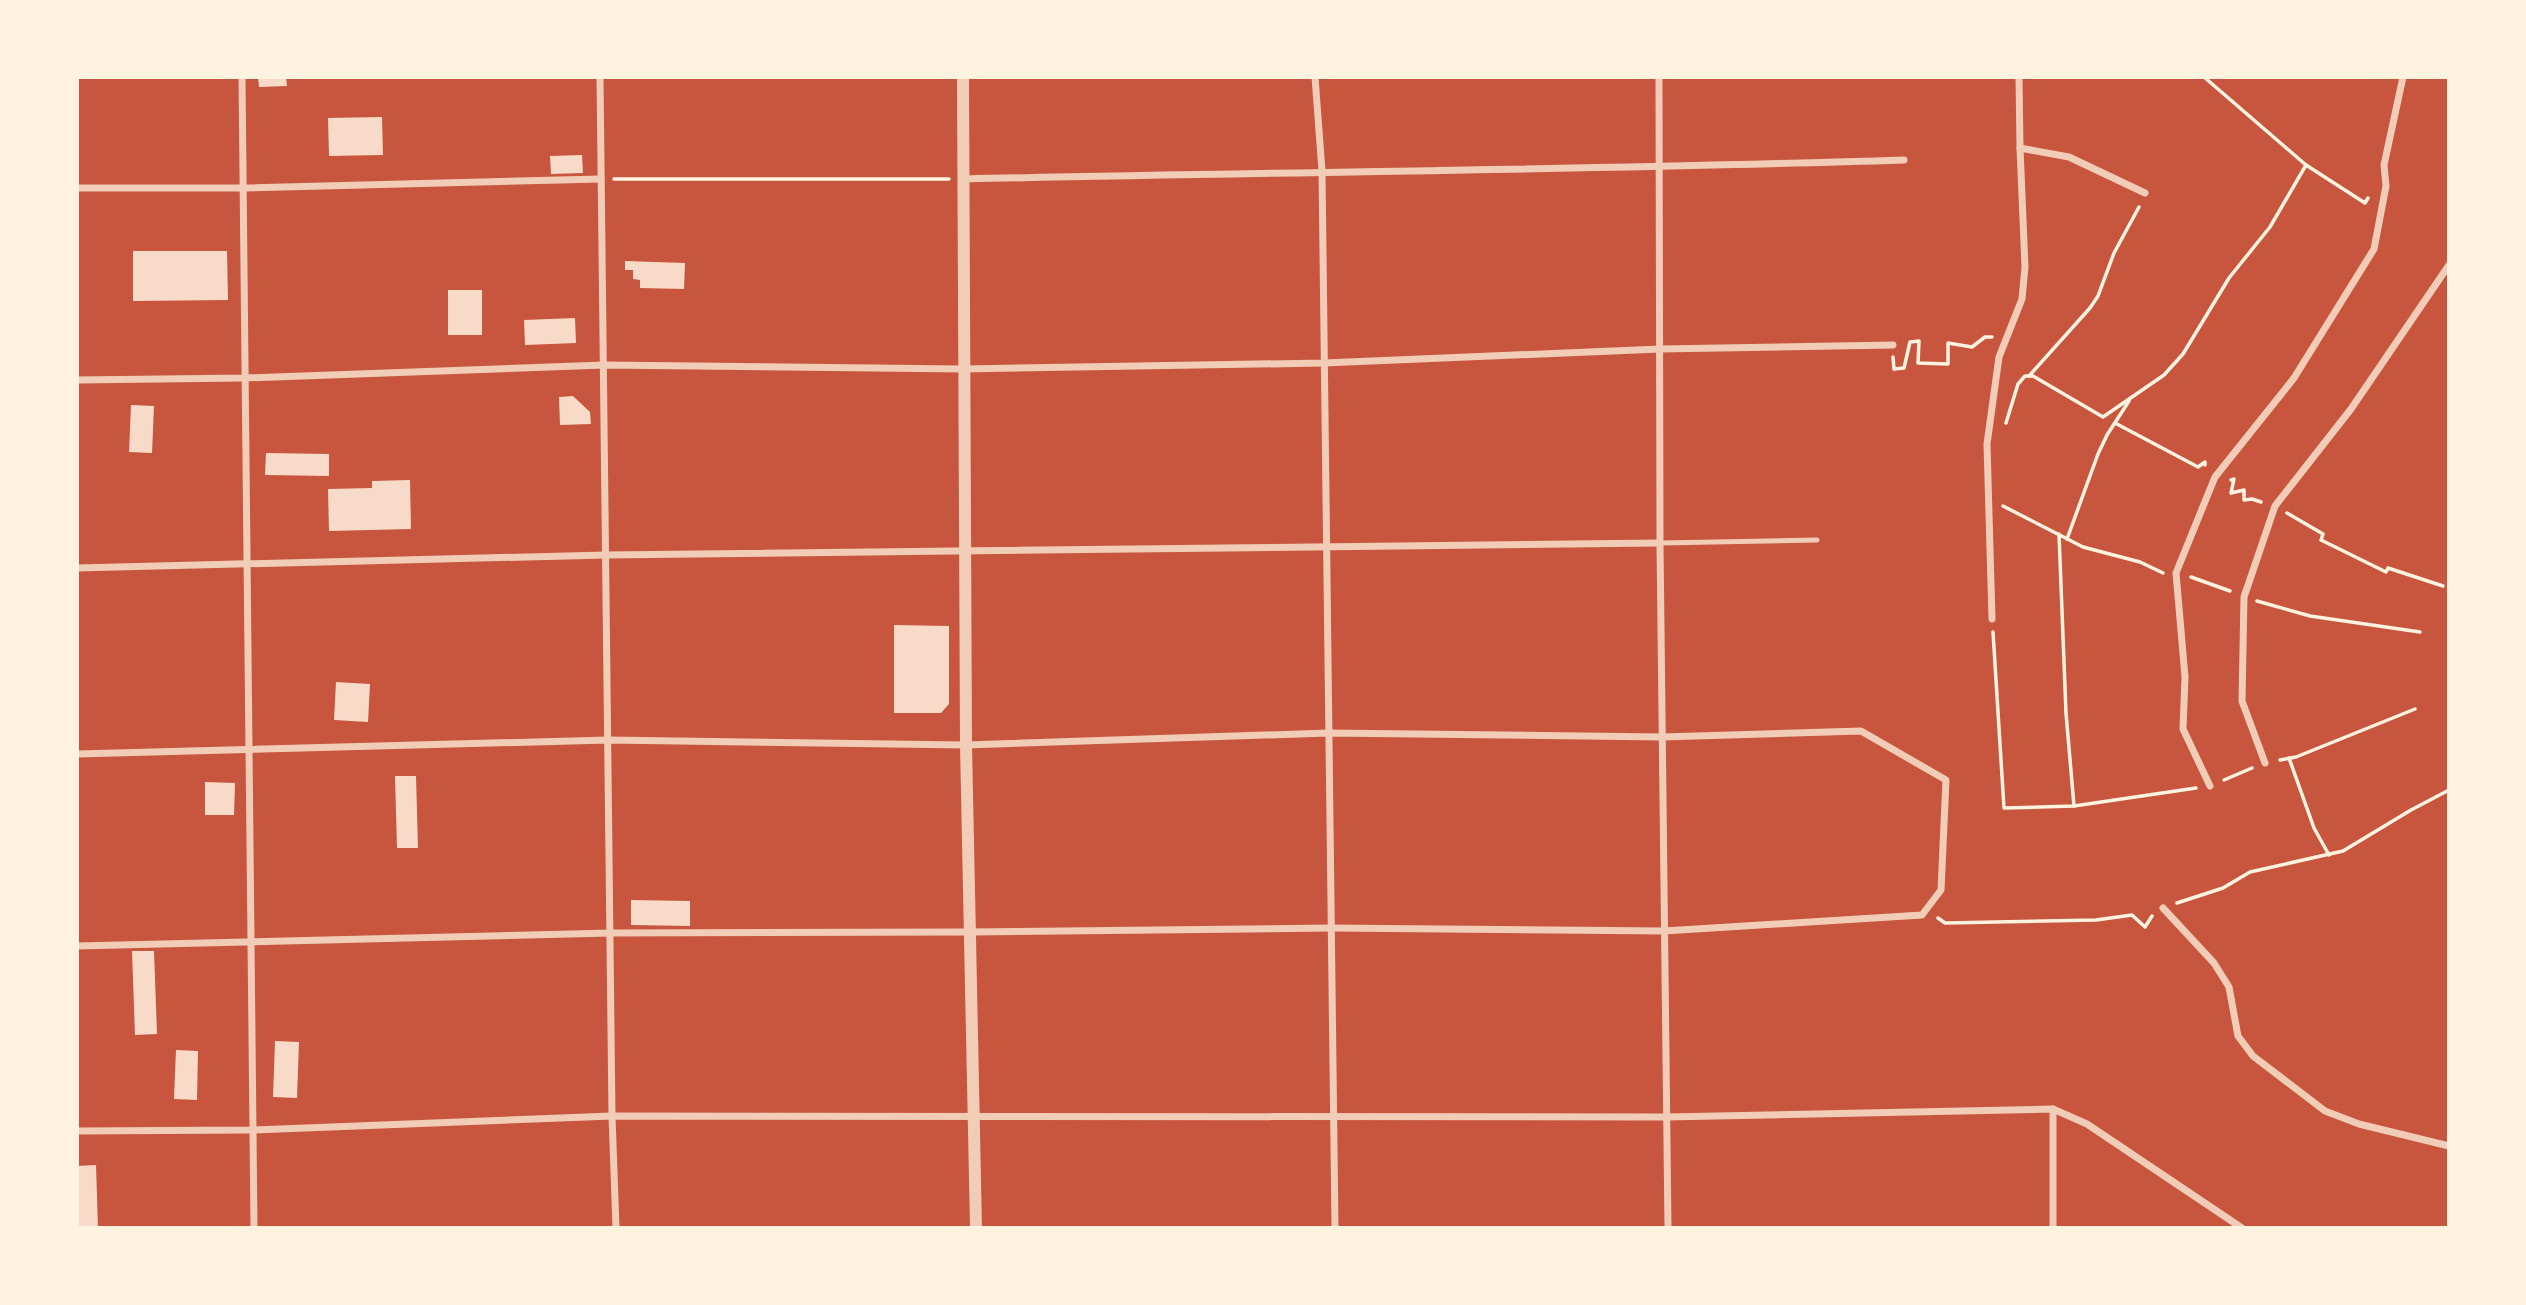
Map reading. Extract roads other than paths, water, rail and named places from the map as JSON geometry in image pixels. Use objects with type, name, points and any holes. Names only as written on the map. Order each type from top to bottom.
[{"type":"street","points":[[242,77],[254,1228]]},
{"type":"street","points":[[600,77],[612,1116],[616,1228]]},
{"type":"street","points":[[963,77],[966,745],[976,1228]]},
{"type":"street","points":[[1315,77],[1322,171],[1335,1228]]},
{"type":"street","points":[[1659,77],[1660,543],[1668,1228]]},
{"type":"street","points":[[1992,619],[1987,444],[1999,357],[2022,299],[2024,278],[2019,77]]},
{"type":"street","points":[[2210,786],[2183,729],[2185,677],[2176,577],[2214,480],[2294,377],[2374,249],[2386,186],[2384,165],[2403,77]]},
{"type":"street","points":[[2020,148],[2069,158],[2146,194]]},
{"type":"street","points":[[965,179],[1322,171],[1660,168],[1904,160]]},
{"type":"street","points":[[77,188],[243,188],[601,179]]},
{"type":"street","points":[[2265,763],[2242,701],[2244,597],[2275,506],[2351,410],[2449,265]]},
{"type":"street","points":[[77,380],[244,378],[604,365],[963,369],[1324,363],[1660,349],[1893,345]]},
{"type":"street","points":[[77,568],[606,555],[1660,543]]},
{"type":"street","points":[[77,754],[608,740],[966,745],[1328,733],[1662,737],[1861,731],[1946,780],[1941,890],[1922,915],[1664,931],[1331,928],[611,933],[77,946]]},
{"type":"street","points":[[2163,908],[2214,963],[2229,987],[2238,1036],[2253,1056],[2325,1111],[2359,1124],[2449,1146]]},
{"type":"street","points":[[2053,1109],[2053,1228]]},
{"type":"street","points":[[77,1131],[253,1130],[612,1116],[1666,1117],[2053,1109],[2087,1124],[2242,1228]]},
{"type":"lane","points":[[1660,543],[1817,540]]}]
